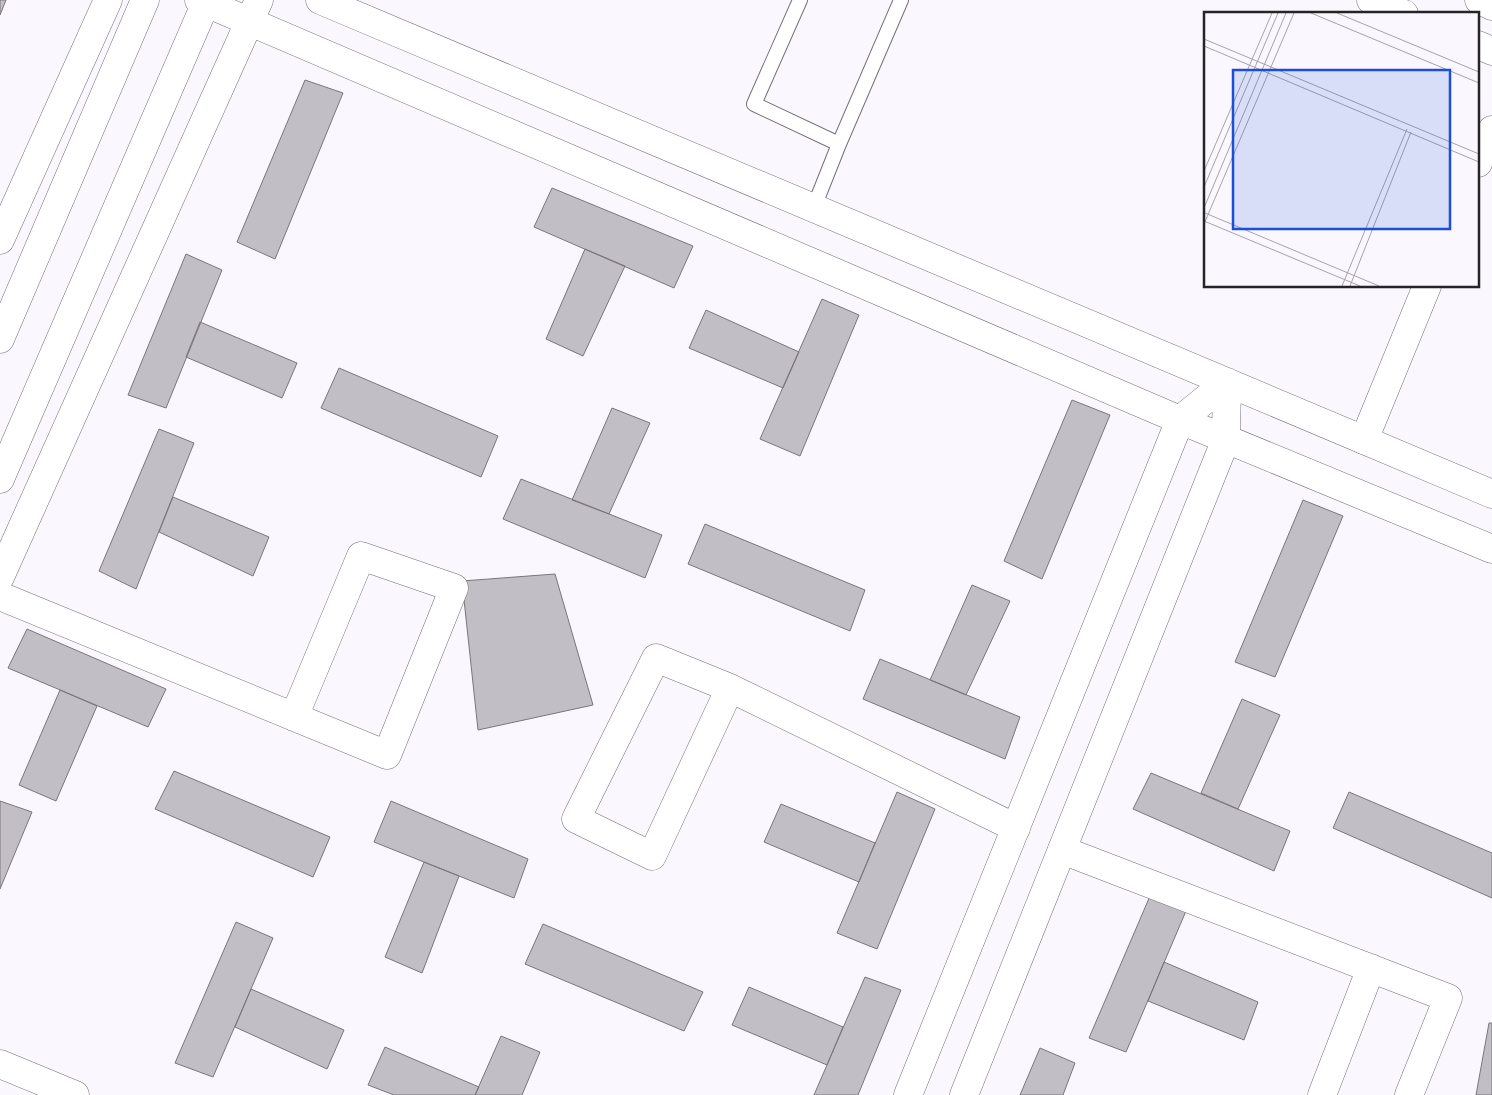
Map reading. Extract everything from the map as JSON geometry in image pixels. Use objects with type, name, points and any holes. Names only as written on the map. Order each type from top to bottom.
[{"type":"main road","points":[[0,240],[108,0]]},
{"type":"main road","points":[[0,339],[145,0]]},
{"type":"main road","points":[[320,0],[1492,494]]},
{"type":"main road","points":[[1372,0],[1399,12]]},
{"type":"main road","points":[[1479,0],[1492,6]]},
{"type":"main road","points":[[0,479],[204,1],[254,11],[1180,420],[1492,549]]},
{"type":"main road","points":[[0,578],[254,11]]},
{"type":"main road","points":[[1480,46],[1492,51]]},
{"type":"main road","points":[[1480,158],[1492,130]]},
{"type":"main road","points":[[1364,440],[1426,288]]},
{"type":"main road","points":[[908,1095],[1180,420],[1227,382]]},
{"type":"main road","points":[[964,1095],[1226,439],[1227,382]]},
{"type":"main road","points":[[0,596],[294,717],[387,755],[454,588],[361,556],[294,717]]},
{"type":"main road","points":[[730,688],[652,856],[576,819],[656,658],[730,688],[1016,828]]},
{"type":"main road","points":[[1062,850],[1448,998],[1409,1095]]},
{"type":"main road","points":[[1322,1095],[1371,968]]},
{"type":"main road","points":[[0,1064],[75,1095]]},
{"type":"lane","points":[[800,0],[754,104],[839,144]]},
{"type":"lane","points":[[814,207],[901,0]]},
{"type":"building","points":[[0,0],[6,0],[0,15]]},
{"type":"building","points":[[305,80],[343,93],[275,259],[237,242]]},
{"type":"building","points":[[552,188],[693,246],[674,288],[534,227]]},
{"type":"building","points":[[585,249],[625,266],[583,356],[546,339]]},
{"type":"building","points":[[186,254],[222,270],[166,408],[128,395]]},
{"type":"building","points":[[822,299],[859,315],[800,456],[760,439]]},
{"type":"building","points":[[706,310],[799,352],[783,388],[689,348]]},
{"type":"building","points":[[200,322],[297,363],[282,398],[186,357]]},
{"type":"building","points":[[339,368],[498,436],[481,477],[321,408]]},
{"type":"building","points":[[1072,400],[1110,415],[1042,579],[1004,561]]},
{"type":"building","points":[[612,408],[650,423],[609,514],[572,500]]},
{"type":"building","points":[[159,429],[194,443],[136,589],[99,571]]},
{"type":"building","points":[[521,479],[662,535],[645,578],[503,519]]},
{"type":"building","points":[[173,497],[269,537],[253,576],[159,532]]},
{"type":"building","points":[[1303,500],[1343,516],[1275,677],[1235,662]]},
{"type":"building","points":[[705,524],[865,590],[850,631],[688,564]]},
{"type":"building","points":[[555,574],[593,705],[478,730],[462,581]]},
{"type":"building","points":[[972,585],[1010,601],[966,695],[930,680]]},
{"type":"building","points":[[27,629],[166,689],[148,727],[8,668]]},
{"type":"building","points":[[880,659],[1020,717],[1005,759],[863,699]]},
{"type":"building","points":[[60,690],[97,706],[56,801],[19,785]]},
{"type":"building","points":[[1242,699],[1280,715],[1238,809],[1201,793]]},
{"type":"building","points":[[174,771],[330,837],[313,877],[155,809]]},
{"type":"building","points":[[1151,773],[1290,831],[1274,871],[1133,809]]},
{"type":"building","points":[[897,792],[935,809],[877,949],[837,933]]},
{"type":"building","points":[[1349,792],[1492,853],[1492,898],[1333,828]]},
{"type":"building","points":[[0,801],[32,812],[0,889]]},
{"type":"building","points":[[391,801],[528,859],[514,898],[374,842]]},
{"type":"building","points":[[781,804],[875,843],[859,882],[764,842]]},
{"type":"building","points":[[424,862],[459,876],[422,973],[385,957]]},
{"type":"building","points":[[1150,896],[1186,911],[1126,1052],[1089,1038]]},
{"type":"building","points":[[236,922],[273,938],[213,1077],[175,1063]]},
{"type":"building","points":[[543,924],[703,992],[684,1031],[525,964]]},
{"type":"building","points":[[1164,962],[1258,1002],[1244,1040],[1148,1001]]},
{"type":"building","points":[[865,977],[901,990],[858,1095],[814,1095]]},
{"type":"building","points":[[749,987],[843,1027],[827,1065],[732,1025]]},
{"type":"building","points":[[251,989],[344,1030],[327,1069],[235,1027]]},
{"type":"building","points":[[1489,1023],[1492,1023],[1492,1095],[1476,1095]]},
{"type":"building","points":[[501,1036],[540,1052],[522,1095],[475,1095]]},
{"type":"building","points":[[385,1047],[479,1087],[475,1095],[394,1095],[368,1085]]},
{"type":"building","points":[[1040,1048],[1075,1063],[1063,1095],[1020,1095]]}]
